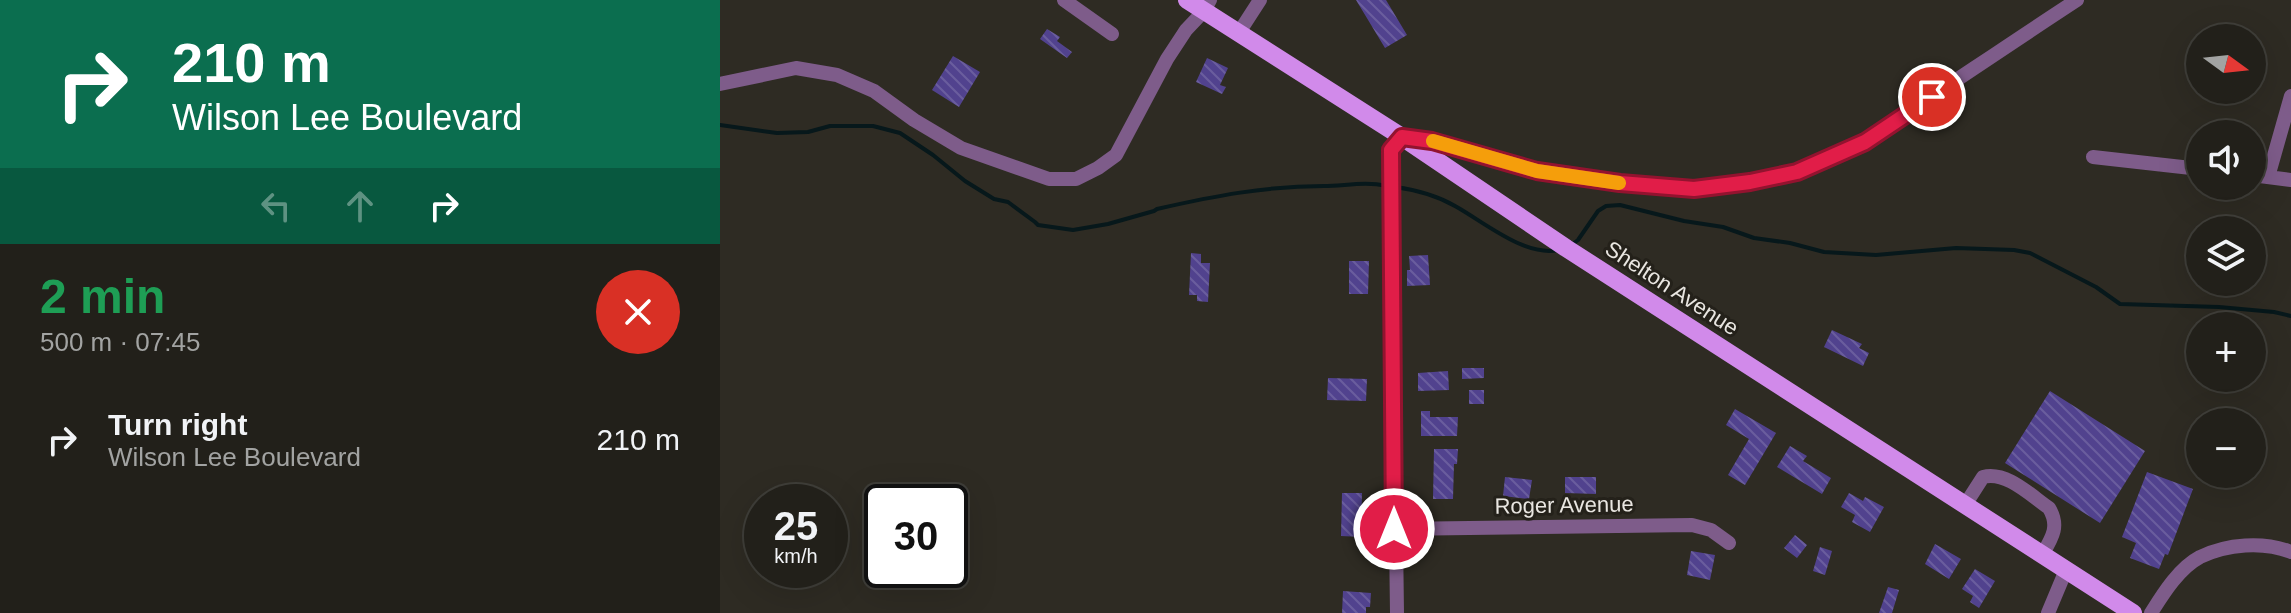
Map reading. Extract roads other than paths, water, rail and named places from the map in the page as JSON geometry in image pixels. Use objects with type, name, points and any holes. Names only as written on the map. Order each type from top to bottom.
[{"type":"main road","name":"Shelton Avenue","points":[[1187,0],[1207,6],[1238,34],[1402,137],[1566,248],[2133,613]]},
{"type":"street","points":[[1064,0],[1112,34]]},
{"type":"street","points":[[1238,34],[1260,0]]},
{"type":"street","points":[[1397,613],[1391,150],[1402,137],[1432,141],[1537,171],[1620,183],[1694,189],[1750,182],[1797,172],[1865,142],[2077,0]]},
{"type":"street","points":[[720,84],[796,68],[837,75],[874,91],[961,148],[1049,179],[1076,179],[1116,155],[1167,59],[1207,6]]},
{"type":"street","points":[[2291,96],[2268,177],[2291,180]]},
{"type":"street","points":[[2093,157],[2186,167]]},
{"type":"street","points":[[1965,505],[1983,477],[2003,477],[2049,508],[2053,515],[2055,533],[2042,555]]},
{"type":"street","name":"Roger Avenue","points":[[1394,529],[1692,525],[1711,530],[1729,543]]},
{"type":"street","points":[[2151,613],[2180,574],[2199,558],[2243,545],[2281,548],[2291,552]]},
{"type":"street","points":[[2048,613],[2066,570]]},
{"type":"waterway","points":[[720,125],[777,133],[808,132],[830,126],[873,126],[900,133],[965,181],[994,199],[1008,202],[1038,225],[1073,230],[1240,193],[1303,186],[1386,186]]},
{"type":"waterway","points":[[1395,187],[1441,199],[1519,243],[1545,251],[1558,250]]},
{"type":"waterway","points":[[1570,246],[1578,240],[1598,211],[1606,206],[1620,205],[1824,252],[1876,255],[1956,248],[2014,250],[2030,253],[2096,287],[2120,304],[2219,307],[2291,316]]}]
